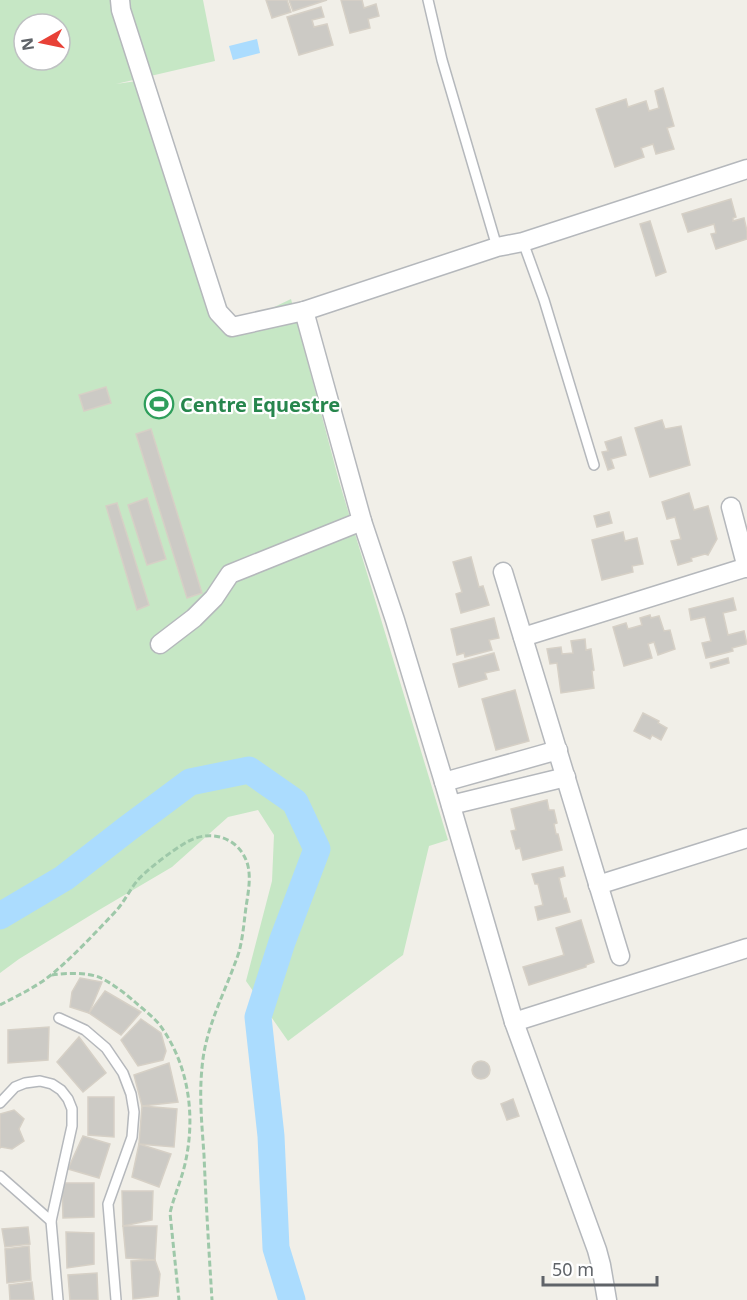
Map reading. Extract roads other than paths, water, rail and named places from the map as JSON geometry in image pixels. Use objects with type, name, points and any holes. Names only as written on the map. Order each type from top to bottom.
[{"type":"street","points":[[120,0],[121,10],[218,312],[232,327],[304,311],[497,247],[523,242],[747,169]]},
{"type":"street","points":[[304,311],[362,520],[395,620],[514,1022],[597,1250],[607,1300]]},
{"type":"street","points":[[523,638],[747,568],[731,507]]},
{"type":"street","points":[[160,644],[194,618],[214,598],[230,574],[362,520]]},
{"type":"street","points":[[503,572],[620,956]]},
{"type":"street","points":[[444,782],[558,750]]},
{"type":"street","points":[[451,805],[566,777]]},
{"type":"street","points":[[598,885],[747,838]]},
{"type":"street","points":[[514,1022],[747,948]]},
{"type":"lane","points":[[428,0],[442,60],[497,247]]},
{"type":"lane","points":[[523,242],[544,300],[594,465]]},
{"type":"lane","points":[[59,1018],[85,1030],[106,1048],[123,1073],[131,1094],[134,1112],[132,1137],[108,1204],[116,1300]]},
{"type":"lane","points":[[0,1102],[15,1087],[40,1081],[52,1084],[61,1090],[72,1109],[72,1126],[51,1221],[58,1300]]},
{"type":"lane","points":[[0,1176],[51,1221]]},
{"type":"water","points":[[257,39],[260,53],[233,60],[229,46]]},
{"type":"waterway","points":[[0,916],[64,878],[190,782],[249,770],[295,802],[317,849],[282,942],[258,1017],[271,1136],[276,1248],[292,1300]]},
{"type":"place","name":"Centre Equestre","points":[[159,404]]}]
